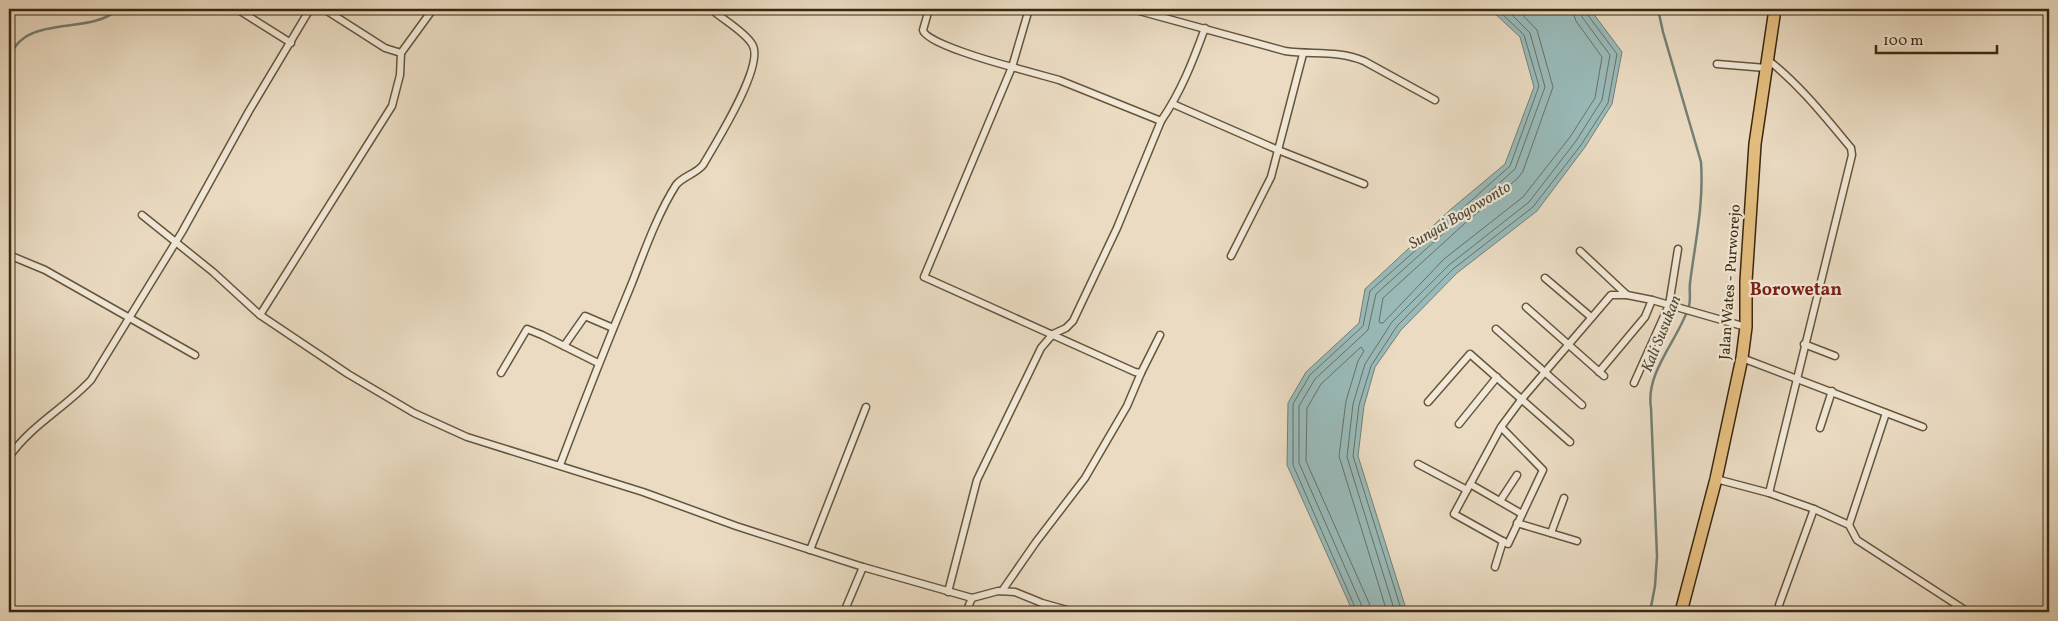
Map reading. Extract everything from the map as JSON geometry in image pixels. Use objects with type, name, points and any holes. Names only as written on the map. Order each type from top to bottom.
[{"type":"highway","name":"Jalan Wates - Purworejo","points":[[1681,612],[1716,479],[1742,358],[1746,327],[1746,281],[1755,144],[1775,9]]},
{"type":"street","points":[[237,9],[291,42]]},
{"type":"street","points":[[9,457],[22,439],[76,396],[90,380],[175,243],[249,111],[310,9]]},
{"type":"street","points":[[324,9],[385,48],[401,53]]},
{"type":"street","points":[[260,315],[392,106],[400,76],[401,53],[433,9]]},
{"type":"street","points":[[560,465],[598,363],[652,232],[676,186],[682,179],[703,164],[734,111],[755,61],[754,50],[750,41],[711,9]]},
{"type":"street","points":[[929,9],[923,30],[927,37],[964,53],[1059,80],[1162,121]]},
{"type":"street","points":[[1029,9],[1012,67],[924,277],[1127,369],[1141,373]]},
{"type":"street","points":[[1132,9],[1303,54],[1333,53],[1352,56],[1434,100]]},
{"type":"street","points":[[948,592],[977,480],[1041,348],[1053,334],[1071,324],[1089,291],[1162,121],[1190,70],[1205,28]]},
{"type":"street","points":[[1231,256],[1271,177],[1303,54]]},
{"type":"street","points":[[1717,64],[1767,64],[1785,73],[1852,151],[1841,206],[1804,344],[1769,493]]},
{"type":"street","points":[[1173,104],[1278,150],[1364,184]]},
{"type":"street","points":[[142,215],[213,272],[260,315],[348,374],[414,413],[467,437],[643,492],[736,526],[810,550],[948,592],[972,598],[1002,591],[1015,592],[1042,603],[1074,612]]},
{"type":"street","points":[[1634,383],[1669,305],[1678,249]]},
{"type":"street","points":[[1580,251],[1627,295]]},
{"type":"street","points":[[9,254],[45,270],[194,355]]},
{"type":"street","points":[[1545,278],[1591,317]]},
{"type":"street","points":[[1501,427],[1543,470],[1508,544],[1454,514],[1501,427],[1521,400],[1611,295],[1627,295],[1652,300],[1746,327]]},
{"type":"street","points":[[1526,307],[1602,374],[1645,317],[1652,300]]},
{"type":"street","points":[[564,346],[585,316],[613,328]]},
{"type":"street","points":[[501,373],[527,329],[598,363]]},
{"type":"street","points":[[1496,329],[1582,405]]},
{"type":"street","points":[[1002,591],[1036,542],[1085,478],[1127,406],[1160,335]]},
{"type":"street","points":[[1804,344],[1835,356]]},
{"type":"street","points":[[1428,402],[1470,354],[1570,442]]},
{"type":"street","points":[[1742,358],[1923,427]]},
{"type":"street","points":[[1459,424],[1496,377]]},
{"type":"street","points":[[1820,428],[1832,391]]},
{"type":"street","points":[[810,550],[866,407]]},
{"type":"street","points":[[1849,525],[1886,413]]},
{"type":"street","points":[[1418,464],[1500,501],[1522,514]]},
{"type":"street","points":[[1500,501],[1517,475]]},
{"type":"street","points":[[1716,479],[1769,493],[1814,509],[1849,525],[1857,540],[1968,612]]},
{"type":"street","points":[[1551,534],[1564,498]]},
{"type":"street","points":[[1779,605],[1814,509]]},
{"type":"street","points":[[1517,523],[1577,541]]},
{"type":"street","points":[[1495,567],[1503,541]]},
{"type":"street","points":[[844,612],[864,567]]},
{"type":"street","points":[[966,612],[972,598]]},
{"type":"water","name":"Sungai Bogowonto","points":[[1490,9],[1590,9],[1622,52],[1612,104],[1585,147],[1537,211],[1457,273],[1401,330],[1375,367],[1364,406],[1358,456],[1407,612],[1353,612],[1287,465],[1288,403],[1306,372],[1359,323],[1365,289],[1450,210],[1505,164],[1534,87],[1520,37]]},
{"type":"waterway","points":[[9,60],[16,45],[27,36],[42,30],[91,22],[106,17],[118,9]]},
{"type":"waterway","name":"Kali Susukan","points":[[1650,612],[1655,586],[1657,556],[1650,395],[1658,369],[1689,306],[1702,178],[1701,162],[1658,9]]},
{"type":"waterway","points":[[9,76],[13,105],[9,133]]},
{"type":"district","name":"Borowetan","points":[[1796,290]]}]
